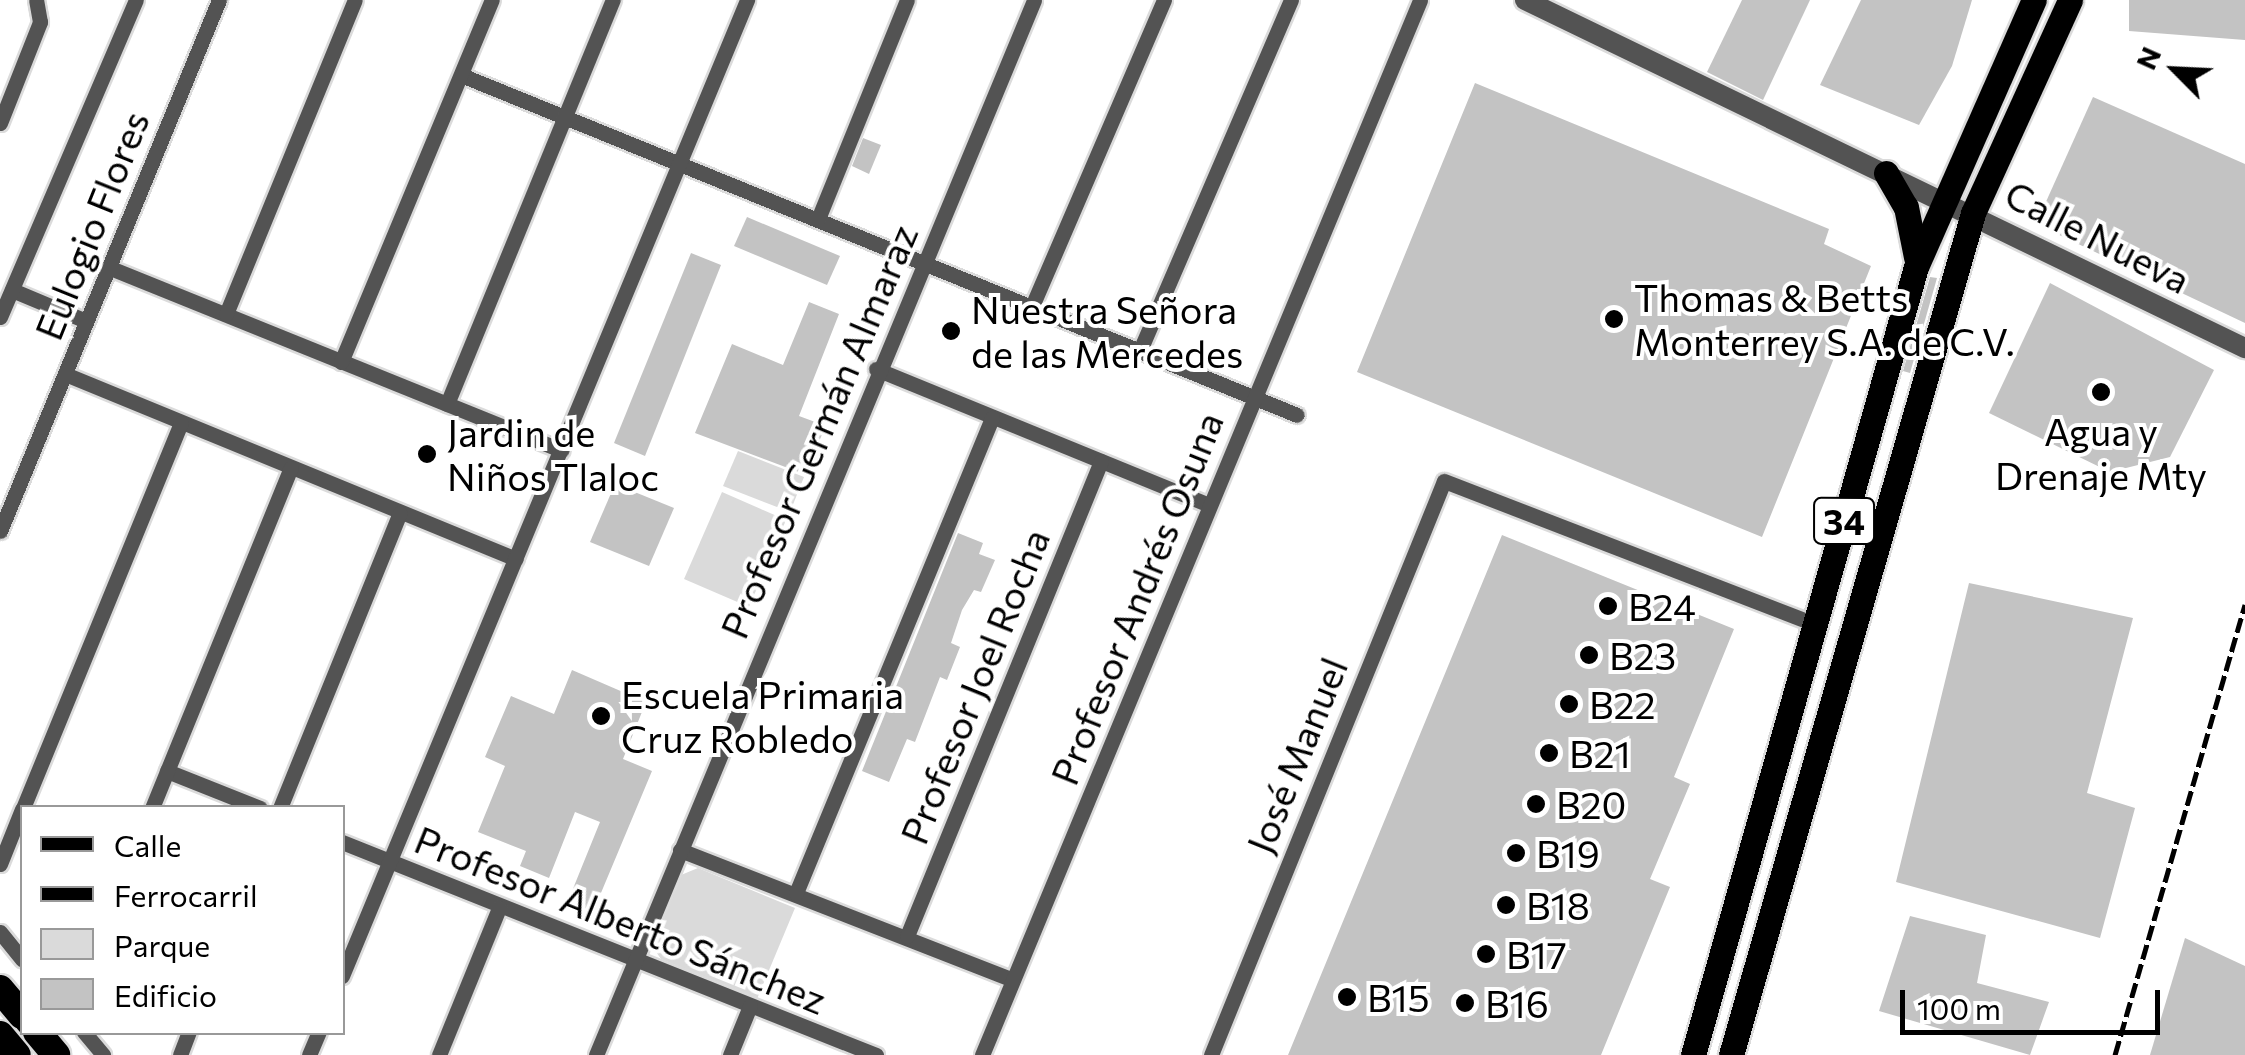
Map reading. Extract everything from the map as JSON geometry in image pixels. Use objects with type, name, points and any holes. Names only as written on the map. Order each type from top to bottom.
[{"type":"highway","points":[[0,988],[20,1013]]},
{"type":"highway","points":[[0,1035],[17,1055]]},
{"type":"highway","points":[[39,1035],[56,1055]]},
{"type":"main road","name":"34","points":[[1694,1055],[1916,267],[1942,198],[2034,0]]},
{"type":"main road","name":"34","points":[[1731,1055],[1974,213],[2070,0]]},
{"type":"main road","points":[[1886,173],[1912,226],[1916,267]]},
{"type":"street","points":[[0,123],[40,22],[36,0]]},
{"type":"street","points":[[0,317],[136,0]]},
{"type":"street","name":"Eulogio Flores","points":[[0,531],[219,0]]},
{"type":"street","points":[[226,314],[354,0]]},
{"type":"street","points":[[341,362],[492,0]]},
{"type":"street","points":[[447,404],[613,0]]},
{"type":"street","points":[[345,969],[747,0]]},
{"type":"street","points":[[818,219],[907,0]]},
{"type":"street","name":"Profesor Germán Almaraz","points":[[596,1055],[876,370],[1034,0]]},
{"type":"street","points":[[1033,304],[1164,0]]},
{"type":"street","points":[[1141,348],[1291,0]]},
{"type":"street","name":"Profesor Andrés Osuna","points":[[982,1055],[1420,0]]},
{"type":"street","name":"Calle Nueva","points":[[1525,0],[1974,213],[2245,348]]},
{"type":"street","points":[[461,75],[1033,304],[1297,415]]},
{"type":"street","points":[[108,266],[561,450]]},
{"type":"street","points":[[12,290],[86,321]]},
{"type":"street","points":[[876,370],[1209,505]]},
{"type":"street","points":[[65,374],[515,558]]},
{"type":"street","points":[[796,893],[992,418]]},
{"type":"street","points":[[24,805],[181,424]]},
{"type":"street","name":"Profesor Joel Rocha","points":[[907,936],[1101,461]]},
{"type":"street","points":[[153,805],[291,468]]},
{"type":"street","name":"José Manuel","points":[[1210,1055],[1444,481],[1815,624]]},
{"type":"street","points":[[281,805],[400,513]]},
{"type":"street","points":[[167,771],[252,805]]},
{"type":"street","points":[[0,864],[20,815]]},
{"type":"street","name":"Profesor Alberto Sánchez","points":[[345,843],[865,1053]]},
{"type":"street","points":[[680,850],[1014,980]]},
{"type":"street","points":[[439,1055],[499,908]]},
{"type":"street","points":[[0,932],[20,957]]},
{"type":"street","points":[[730,1055],[750,1006]]},
{"type":"street","points":[[86,1035],[103,1055]]},
{"type":"green space","points":[[738,451],[804,477],[790,512],[723,486]]},
{"type":"green space","points":[[722,492],[786,520],[749,607],[684,579]]},
{"type":"green space","points":[[698,868],[795,908],[757,999],[661,959],[652,946],[681,875]]},
{"type":"building","points":[[1742,0],[1810,0],[1763,100],[1707,72]]},
{"type":"building","points":[[1861,0],[1972,0],[1952,66],[1919,125],[1820,85]]},
{"type":"building","points":[[2129,0],[2245,0],[2245,40],[2129,31]]},
{"type":"building","name":"Thomas & Betts Monterrey S.A. de C.V.","points":[[1475,83],[1829,229],[1824,244],[1871,266],[1762,537],[1357,372]]},
{"type":"building","points":[[2093,97],[2245,164],[2245,323],[2036,224]]},
{"type":"building","points":[[863,138],[881,145],[869,174],[852,166]]},
{"type":"building","points":[[747,217],[840,256],[827,285],[734,246]]},
{"type":"building","points":[[691,253],[721,265],[645,456],[614,443]]},
{"type":"building","points":[[1930,277],[1937,278],[1910,373],[1903,371]]},
{"type":"building","name":"Agua y Drenaje Mty","points":[[2050,283],[2214,370],[2170,457],[2110,472],[1989,413]]},
{"type":"building","points":[[809,302],[839,314],[799,416],[826,426],[804,474],[695,433],[732,344],[783,365]]},
{"type":"building","points":[[615,484],[674,508],[649,566],[590,542]]},
{"type":"building","points":[[958,533],[983,543],[979,554],[995,560],[981,592],[974,590],[962,610],[951,643],[960,647],[947,680],[940,677],[915,742],[907,739],[889,782],[862,771]]},
{"type":"building","points":[[1502,535],[1734,629],[1674,777],[1690,784],[1650,879],[1670,887],[1601,1055],[1288,1055]]},
{"type":"building","points":[[1969,583],[2133,618],[2087,793],[2135,808],[2100,938],[1896,882]]},
{"type":"building","points":[[572,670],[646,702],[623,759],[652,771],[593,912],[568,901],[600,822],[575,812],[549,878],[520,866],[526,851],[478,832],[505,766],[485,757],[511,696],[554,714]]},
{"type":"building","points":[[1910,916],[1986,935],[1977,983],[2049,1002],[2030,1055],[1879,1011]]},
{"type":"building","points":[[2185,938],[2245,966],[2245,1055],[2150,1055]]},
{"type":"railway","points":[[2115,1055],[2245,604]]},
{"type":"railway","points":[[0,1003],[20,1028]]},
{"type":"railway","points":[[0,1023],[26,1055]]},
{"type":"place","name":"Thomas & Betts Monterrey S.A. de C.V.","points":[[1614,319]]},
{"type":"place","name":"Nuestra Señora de las Mercedes","points":[[951,331]]},
{"type":"place","name":"Agua y Drenaje Mty","points":[[2101,392]]},
{"type":"place","name":"Jardin de Niños Tlaloc","points":[[427,454]]},
{"type":"place","name":"B24","points":[[1608,606]]},
{"type":"place","name":"B23","points":[[1589,655]]},
{"type":"place","name":"B22","points":[[1569,704]]},
{"type":"place","name":"Escuela Primaria Cruz Robledo","points":[[601,716]]},
{"type":"place","name":"B21","points":[[1549,753]]},
{"type":"place","name":"B20","points":[[1536,804]]},
{"type":"place","name":"B19","points":[[1516,853]]},
{"type":"place","name":"B18","points":[[1506,905]]},
{"type":"place","name":"B17","points":[[1486,954]]},
{"type":"place","name":"B15","points":[[1347,997]]},
{"type":"place","name":"B16","points":[[1465,1003]]}]
